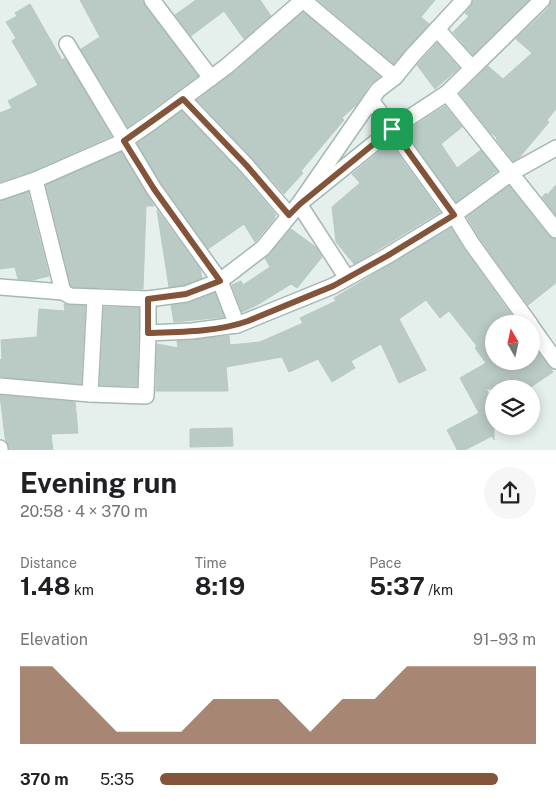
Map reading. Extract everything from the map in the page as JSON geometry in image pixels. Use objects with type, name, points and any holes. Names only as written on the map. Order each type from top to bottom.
[{"type":"street","points":[[152,0],[211,78]]},
{"type":"street","points":[[0,192],[35,180],[124,141],[211,78],[303,0],[395,77]]},
{"type":"street","points":[[0,287],[63,292],[70,296],[148,299],[186,294],[220,281],[263,248],[294,209],[378,90],[395,77],[460,5],[444,0]]},
{"type":"street","points":[[294,209],[392,129],[447,93],[542,0]]},
{"type":"street","points":[[437,30],[472,68]]},
{"type":"street","points":[[67,44],[154,189],[220,281],[237,325]]},
{"type":"street","points":[[447,93],[472,122],[556,230]]},
{"type":"street","points":[[183,99],[247,166],[294,209],[347,278]]},
{"type":"street","points":[[371,100],[524,315]]},
{"type":"street","points":[[148,333],[192,331],[237,325],[333,286],[454,215],[511,173],[556,148]]},
{"type":"street","points":[[35,180],[63,292]]},
{"type":"street","points":[[90,394],[96,298]]},
{"type":"street","points":[[0,386],[90,394],[146,396],[148,299]]},
{"type":"street","points":[[540,338],[556,361]]},
{"type":"building","points":[[80,0],[143,0],[145,6],[198,76],[128,127],[81,49],[100,37]]},
{"type":"building","points":[[196,0],[260,0],[271,16],[244,39],[224,11],[191,36],[175,15]]},
{"type":"building","points":[[318,0],[435,0],[421,17],[429,24],[394,64]]},
{"type":"building","points":[[473,0],[529,0],[473,55],[453,32],[469,16],[465,13]]},
{"type":"building","points":[[551,0],[556,0],[556,109],[547,120],[549,122],[519,158],[513,161],[497,138],[460,94],[488,66],[503,79],[532,53],[516,39],[549,7]]},
{"type":"building","points":[[30,4],[62,60],[65,58],[111,136],[32,171],[0,182],[0,113],[12,108],[8,101],[38,85],[12,41],[16,38],[6,22],[17,16],[15,13]]},
{"type":"building","points":[[303,12],[380,77],[370,84],[357,104],[342,118],[344,120],[301,171],[303,173],[284,194],[197,100],[233,73]]},
{"type":"building","points":[[437,43],[459,68],[435,89],[417,65]]},
{"type":"building","points":[[445,106],[462,127],[441,144],[457,168],[481,150],[497,171],[456,202],[405,132]]},
{"type":"building","points":[[182,111],[240,172],[276,215],[255,242],[244,224],[208,249],[162,184],[137,143]]},
{"type":"building","points":[[390,143],[440,212],[354,264],[336,242],[332,207],[360,183],[352,174]]},
{"type":"building","points":[[121,152],[154,206],[146,206],[143,289],[73,287],[71,286],[46,185]]},
{"type":"building","points":[[556,185],[556,215],[542,197],[546,193],[547,195]]},
{"type":"building","points":[[509,186],[549,236],[556,239],[556,283],[528,305],[480,239],[467,217]]},
{"type":"building","points":[[28,192],[49,276],[33,280],[18,279],[15,267],[0,269],[0,201]]},
{"type":"building","points":[[157,210],[200,269],[202,278],[184,285],[169,287]]},
{"type":"building","points":[[451,228],[512,315],[485,315],[485,362],[475,348],[477,346],[449,311],[440,318],[426,300],[399,319],[426,370],[399,383],[381,344],[351,361],[355,368],[332,382],[318,359],[289,372],[282,357],[226,367],[228,391],[156,391],[157,344],[178,348],[177,341],[229,336],[230,345],[260,342],[303,323],[300,318],[336,301],[334,298]]},
{"type":"building","points":[[291,229],[317,248],[322,257],[297,288],[291,284],[242,312],[232,285],[241,281],[243,285],[270,267],[265,258]]},
{"type":"building","points":[[215,293],[224,317],[174,322],[171,305],[189,303]]},
{"type":"building","points":[[64,304],[85,306],[81,384],[0,377],[0,360],[2,359],[1,340],[37,337],[39,309],[65,311]]},
{"type":"building","points":[[104,307],[139,308],[137,386],[100,385]]},
{"type":"building","points":[[540,355],[553,372],[540,381],[485,380],[485,435],[494,435],[494,440],[492,436],[465,450],[457,450],[447,430],[479,413],[460,378],[485,364],[485,370],[540,370]]},
{"type":"building","points":[[0,395],[75,402],[78,433],[51,434],[53,450],[9,450],[5,437]]},
{"type":"building","points":[[232,428],[233,446],[190,447],[190,429]]},
{"type":"route","points":[[183,99],[247,166],[289,215],[392,129],[454,215],[333,286],[248,321],[237,325],[192,331],[148,333],[148,299],[186,294],[220,281],[154,189],[124,141],[183,99]]}]
